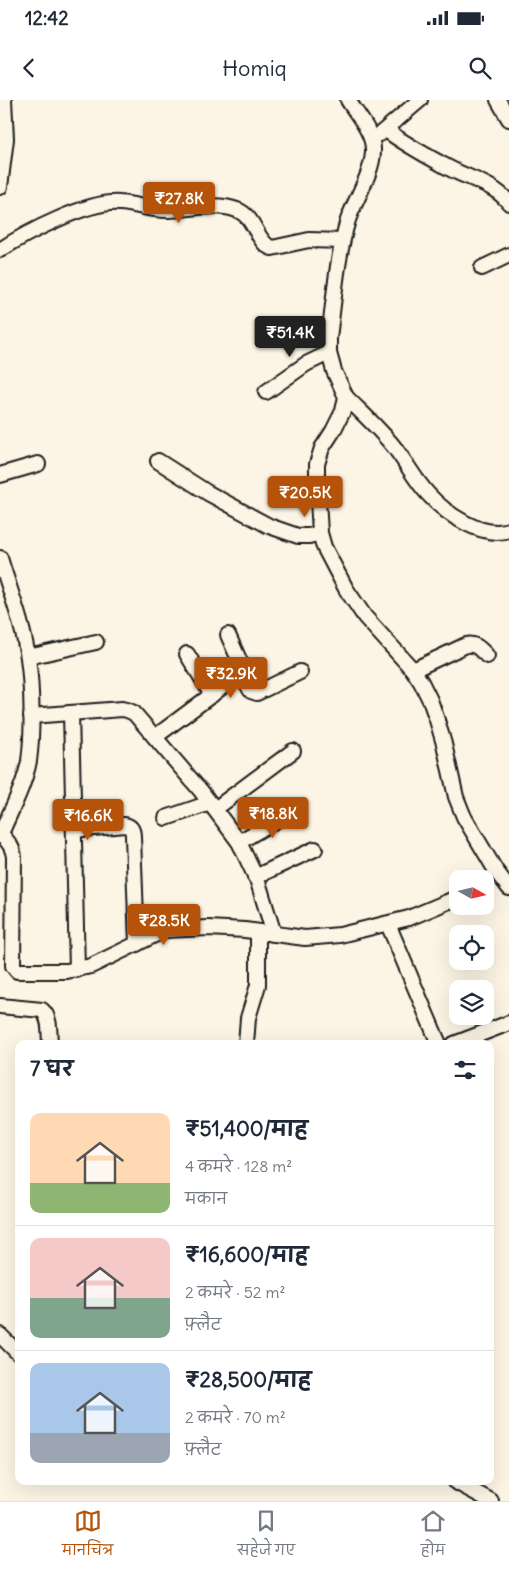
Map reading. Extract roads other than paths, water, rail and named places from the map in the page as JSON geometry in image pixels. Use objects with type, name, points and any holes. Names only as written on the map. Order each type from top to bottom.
[{"type":"street","points":[[0,187],[6,139],[4,100]]},
{"type":"street","points":[[348,100],[372,140],[374,152],[342,241],[329,338],[329,353],[334,371],[346,396],[383,434],[428,495],[443,508],[478,529],[492,532],[509,530]]},
{"type":"street","points":[[372,140],[420,100]]},
{"type":"street","points":[[498,100],[509,119]]},
{"type":"street","points":[[386,130],[416,151],[496,191],[509,203]]},
{"type":"street","points":[[0,250],[58,219],[107,203],[120,203],[164,210],[218,206],[230,207],[240,210],[249,217],[265,244],[272,248],[309,240],[342,241]]},
{"type":"street","points":[[482,268],[509,255]]},
{"type":"street","points":[[266,392],[306,364],[329,353]]},
{"type":"street","points":[[346,396],[343,411],[322,448],[317,464],[316,483],[320,532],[324,547],[350,596],[365,617],[413,670],[430,700],[444,744],[456,797],[489,870]]},
{"type":"street","points":[[158,461],[269,526],[298,536],[309,536],[320,532]]},
{"type":"street","points":[[0,475],[38,464]]},
{"type":"street","points":[[0,558],[21,627],[28,657],[31,688],[29,761],[18,794],[0,835],[14,850],[14,969],[22,972],[77,970],[91,966],[165,930],[178,928],[258,932],[305,938],[340,935],[409,918],[449,901]]},
{"type":"street","points":[[228,635],[241,664],[241,673],[251,691],[257,693],[300,672]]},
{"type":"street","points":[[28,657],[96,642]]},
{"type":"street","points":[[413,670],[471,644],[487,656]]},
{"type":"street","points":[[187,654],[212,695]]},
{"type":"street","points":[[155,737],[241,673]]},
{"type":"street","points":[[31,716],[128,710],[134,714],[212,806],[239,842],[256,876],[274,934]]},
{"type":"street","points":[[71,713],[77,970]]},
{"type":"street","points":[[166,818],[212,806],[293,751]]},
{"type":"street","points":[[239,842],[292,811]]},
{"type":"street","points":[[74,830],[124,825],[132,829],[134,836],[137,944]]},
{"type":"street","points":[[256,876],[315,849]]},
{"type":"street","points":[[494,877],[509,888]]},
{"type":"street","points":[[388,924],[437,1040]]},
{"type":"street","points":[[246,1040],[248,1018],[258,985],[258,932]]},
{"type":"street","points":[[0,1006],[42,1010],[48,1019],[50,1040]]},
{"type":"street","points":[[464,1040],[509,1023]]},
{"type":"street","points":[[0,1335],[15,1350]]},
{"type":"street","points":[[461,1485],[491,1501]]}]
